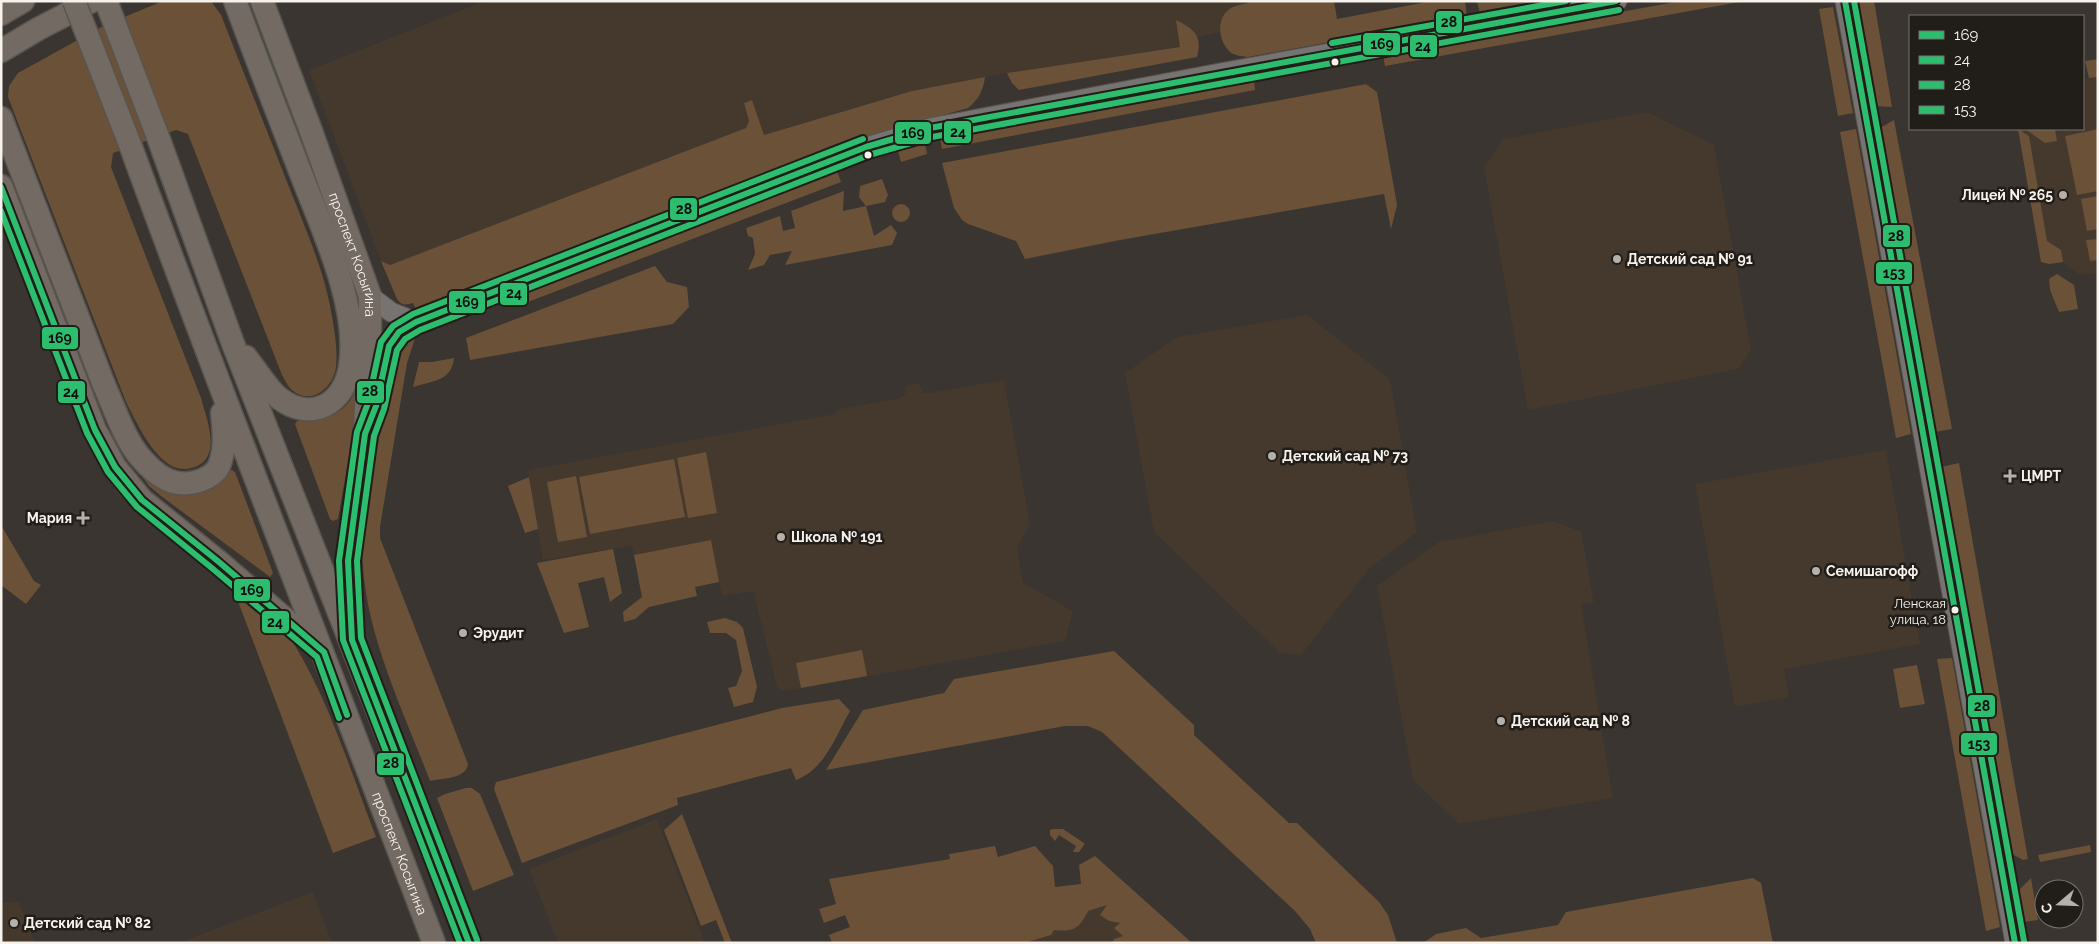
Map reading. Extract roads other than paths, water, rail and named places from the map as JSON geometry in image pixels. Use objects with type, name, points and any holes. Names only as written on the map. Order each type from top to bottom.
[{"type":"main road","points":[[1,14],[23,1]]},
{"type":"main road","name":"проспект Косыгина","points":[[74,1],[131,147],[206,352],[324,652],[434,943]]},
{"type":"main road","points":[[1,51],[92,1]]},
{"type":"main road","name":"проспект Косыгина","points":[[106,1],[158,137],[232,341],[352,640],[470,943]]},
{"type":"main road","name":"проспект Косыгина","points":[[232,341],[277,397],[291,406],[307,410],[324,407],[337,398],[346,385],[350,366],[352,337],[334,258],[235,1]]},
{"type":"main road","name":"проспект Косыгина","points":[[262,1],[370,296],[370,362],[365,434],[348,561],[352,640]]},
{"type":"main road","name":"проспект Косыгина","points":[[1,118],[120,422],[139,456],[161,477],[177,484],[193,483],[210,477],[218,467],[225,441],[222,413],[206,352]]},
{"type":"main road","name":"проспект Косыгина","points":[[1,186],[95,430],[115,468],[142,500],[219,562],[324,652]]},
{"type":"street","points":[[365,434],[376,406],[389,346],[399,332],[416,322],[866,147],[930,128],[1617,1]]},
{"type":"street","points":[[1845,1],[2015,943]]},
{"type":"street","points":[[370,296],[391,312],[416,322]]},
{"type":"place","name":"Лицей № 265","points":[[2063,195]]},
{"type":"place","name":"Детский сад № 91","points":[[1617,259]]},
{"type":"place","name":"Детский сад № 73","points":[[1272,456]]},
{"type":"place","name":"ЦМРТ","points":[[2010,476]]},
{"type":"place","name":"Мария","points":[[83,518]]},
{"type":"place","name":"Школа № 191","points":[[781,537]]},
{"type":"place","name":"Семишагофф","points":[[1816,571]]},
{"type":"place","name":"Ленская улица, 18","points":[[1955,610]]},
{"type":"place","name":"Эрудит","points":[[463,633]]},
{"type":"place","name":"Детский сад № 8","points":[[1501,721]]},
{"type":"place","name":"Детский сад № 82","points":[[14,923]]}]
